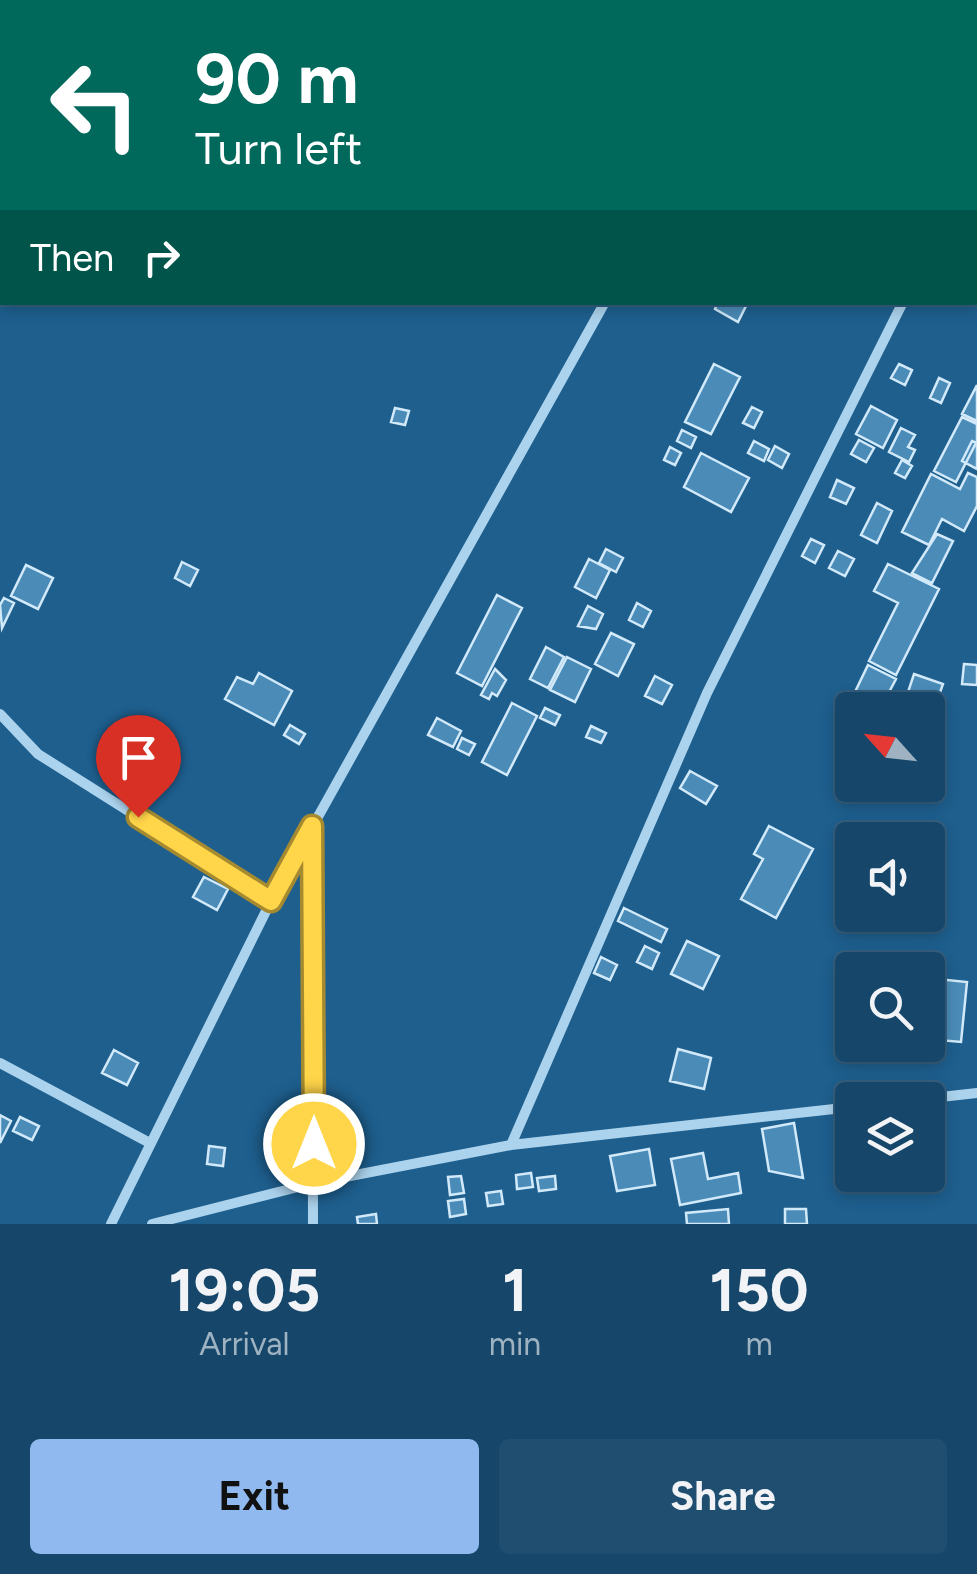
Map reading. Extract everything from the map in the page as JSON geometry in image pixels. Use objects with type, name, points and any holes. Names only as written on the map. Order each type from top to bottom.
[{"type":"street","points":[[111,1224],[148,1142],[271,901],[604,305]]},
{"type":"street","points":[[511,1145],[707,693],[901,305]]},
{"type":"street","points":[[0,714],[38,754],[271,901]]},
{"type":"street","points":[[312,826],[313,1224]]},
{"type":"street","points":[[0,1063],[148,1142]]},
{"type":"street","points":[[945,1097],[977,1093]]},
{"type":"street","points":[[152,1224],[314,1184],[511,1145],[835,1109]]},
{"type":"building","points":[[717,305],[746,305],[738,322],[715,309]]},
{"type":"building","points":[[714,364],[740,377],[711,434],[685,422]]},
{"type":"building","points":[[899,364],[912,370],[905,385],[891,378]]},
{"type":"building","points":[[939,378],[950,383],[941,403],[930,398]]},
{"type":"building","points":[[977,385],[977,421],[962,414]]},
{"type":"building","points":[[871,406],[897,420],[883,448],[856,434]]},
{"type":"building","points":[[752,407],[762,412],[754,428],[743,423]]},
{"type":"building","points":[[395,408],[409,411],[405,425],[391,422]]},
{"type":"building","points":[[962,417],[977,424],[977,441],[956,482],[934,471]]},
{"type":"building","points":[[901,428],[915,435],[908,447],[915,450],[909,462],[889,452]]},
{"type":"building","points":[[682,430],[696,437],[691,448],[677,441]]},
{"type":"building","points":[[859,440],[874,448],[866,462],[851,454]]},
{"type":"building","points":[[754,441],[769,449],[764,461],[748,453]]},
{"type":"building","points":[[972,441],[977,443],[977,469],[962,461]]},
{"type":"building","points":[[775,446],[789,454],[782,468],[768,460]]},
{"type":"building","points":[[670,447],[681,453],[675,465],[664,460]]},
{"type":"building","points":[[701,453],[749,478],[731,512],[684,487]]},
{"type":"building","points":[[902,460],[912,466],[905,478],[895,473]]},
{"type":"building","points":[[968,473],[977,477],[977,506],[964,531],[942,519],[929,545],[902,532],[931,474],[960,489]]},
{"type":"building","points":[[837,480],[854,488],[846,504],[830,497]]},
{"type":"building","points":[[877,503],[892,511],[877,543],[861,535]]},
{"type":"building","points":[[937,534],[953,541],[932,583],[912,573]]},
{"type":"building","points":[[811,539],[824,545],[815,563],[802,556]]},
{"type":"building","points":[[606,549],[623,558],[616,572],[599,563]]},
{"type":"building","points":[[838,551],[854,559],[845,576],[829,568]]},
{"type":"building","points":[[589,559],[610,570],[596,598],[575,587]]},
{"type":"building","points":[[182,562],[198,570],[190,586],[175,578]]},
{"type":"building","points":[[888,564],[939,589],[896,675],[869,661],[898,603],[874,591]]},
{"type":"building","points":[[26,565],[53,578],[38,609],[11,596]]},
{"type":"building","points":[[497,595],[522,608],[482,686],[457,673]]},
{"type":"building","points":[[4,598],[14,603],[2,628],[0,605]]},
{"type":"building","points":[[637,603],[651,611],[643,627],[629,620]]},
{"type":"building","points":[[588,606],[603,614],[596,629],[578,626]]},
{"type":"building","points":[[611,633],[634,644],[618,676],[595,664]]},
{"type":"building","points":[[546,647],[564,657],[548,688],[530,679]]},
{"type":"building","points":[[567,657],[591,669],[575,702],[550,690]]},
{"type":"building","points":[[964,664],[977,665],[977,685],[962,684]]},
{"type":"building","points":[[868,665],[896,679],[889,692],[855,692]]},
{"type":"building","points":[[495,669],[506,680],[497,696],[492,693],[489,699],[481,695]]},
{"type":"building","points":[[259,673],[292,691],[274,725],[225,699],[237,677],[253,684]]},
{"type":"building","points":[[914,674],[943,684],[940,692],[908,692]]},
{"type":"building","points":[[655,676],[672,685],[662,704],[645,696]]},
{"type":"building","points":[[512,703],[537,716],[507,775],[482,762]]},
{"type":"building","points":[[545,708],[560,715],[555,725],[540,718]]},
{"type":"building","points":[[437,718],[461,731],[453,747],[428,735]]},
{"type":"building","points":[[290,725],[305,734],[299,744],[284,735]]},
{"type":"building","points":[[591,726],[606,733],[601,743],[586,737]]},
{"type":"building","points":[[462,738],[475,744],[469,755],[457,749]]},
{"type":"building","points":[[690,771],[717,786],[706,804],[680,788]]},
{"type":"building","points":[[769,826],[813,849],[776,918],[741,899],[763,859],[754,854]]},
{"type":"building","points":[[204,877],[228,889],[217,910],[193,897]]},
{"type":"building","points":[[624,908],[667,929],[661,942],[618,921]]},
{"type":"building","points":[[687,941],[719,956],[703,989],[671,974]]},
{"type":"building","points":[[645,946],[659,953],[652,969],[637,962]]},
{"type":"building","points":[[601,957],[617,965],[610,980],[594,973]]},
{"type":"building","points":[[945,980],[967,982],[961,1042],[945,1041]]},
{"type":"building","points":[[678,1049],[711,1058],[704,1089],[670,1081]]},
{"type":"building","points":[[114,1050],[138,1063],[127,1085],[102,1073]]},
{"type":"building","points":[[0,1115],[11,1121],[0,1143]]},
{"type":"building","points":[[20,1117],[39,1126],[32,1140],[13,1131]]},
{"type":"building","points":[[794,1123],[803,1178],[769,1171],[762,1129]]},
{"type":"building","points":[[209,1146],[225,1148],[223,1166],[207,1164]]},
{"type":"building","points":[[649,1149],[655,1185],[617,1191],[610,1156]]},
{"type":"building","points":[[703,1153],[708,1179],[738,1173],[741,1193],[680,1205],[671,1159]]},
{"type":"building","points":[[531,1173],[533,1187],[517,1189],[516,1175]]},
{"type":"building","points":[[461,1176],[464,1193],[450,1195],[448,1177]]},
{"type":"building","points":[[555,1176],[556,1189],[539,1191],[537,1178]]},
{"type":"building","points":[[501,1191],[503,1204],[488,1206],[486,1193]]},
{"type":"building","points":[[464,1199],[466,1214],[450,1217],[448,1201]]},
{"type":"building","points":[[728,1209],[729,1224],[687,1224],[686,1213]]},
{"type":"building","points":[[785,1209],[806,1209],[807,1224],[785,1224]]},
{"type":"building","points":[[376,1214],[377,1224],[358,1224],[357,1217]]},
{"type":"route","points":[[138,817],[271,901],[312,826],[314,1144]]}]
